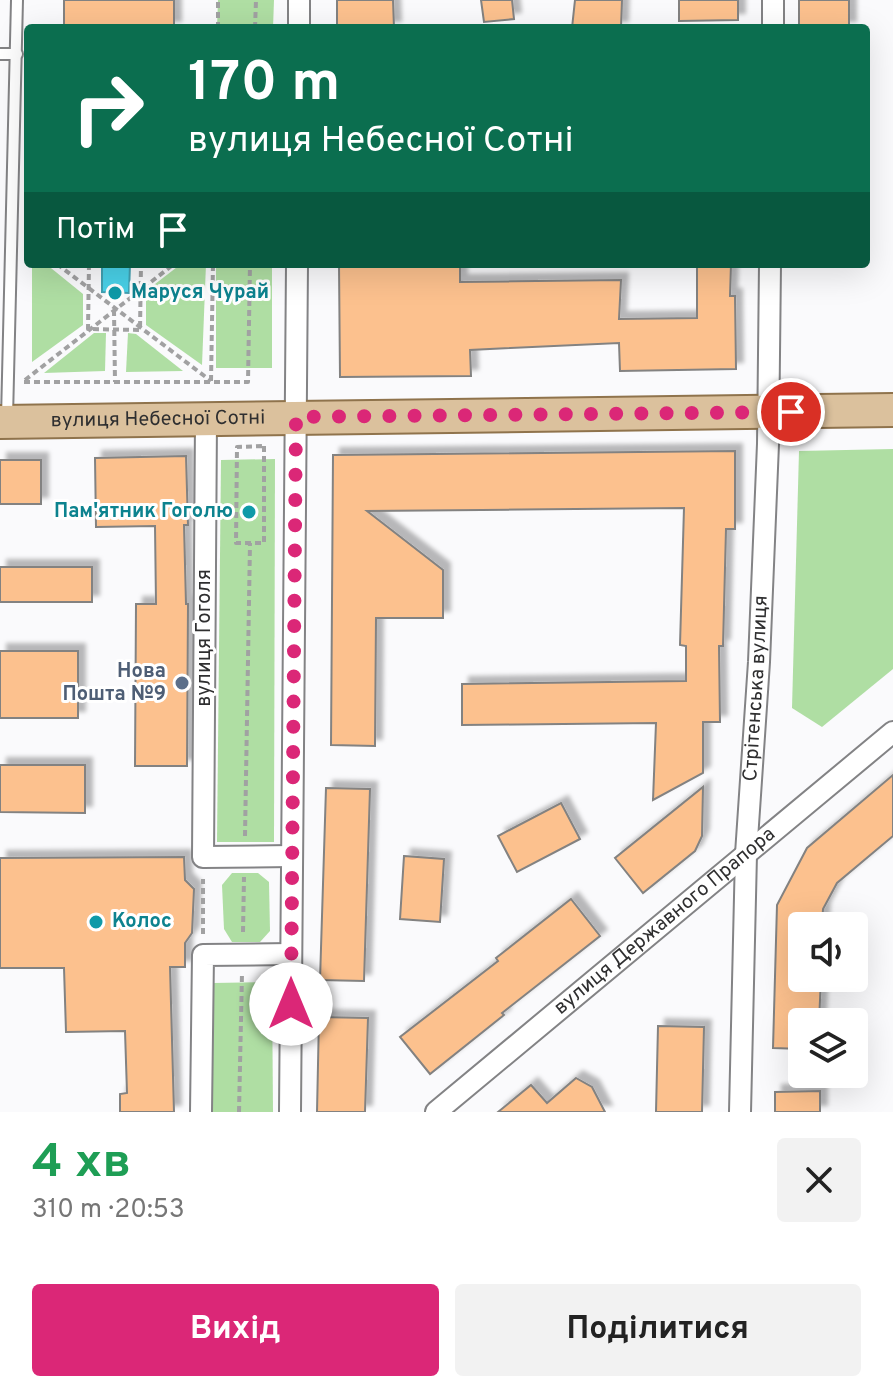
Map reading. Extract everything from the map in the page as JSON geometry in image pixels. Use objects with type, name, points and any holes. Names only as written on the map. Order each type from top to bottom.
[{"type":"main road","name":"вулиця Небесної Сотні","points":[[3,422],[893,410]]},
{"type":"street","points":[[299,0],[299,24]]},
{"type":"street","points":[[773,0],[773,24]]},
{"type":"street","points":[[290,1112],[297,268]]},
{"type":"street","name":"Стрітенська вулиця","points":[[740,1112],[746,854],[759,662],[770,268]]},
{"type":"street","name":"вулиця Гоголя","points":[[203,857],[206,420]]},
{"type":"street","name":"вулиця Державного Прапора","points":[[436,1112],[893,732]]},
{"type":"street","points":[[203,857],[292,856]]},
{"type":"street","points":[[201,1112],[203,955],[291,954]]},
{"type":"lane","points":[[3,422],[17,0]]},
{"type":"lane","points":[[0,54],[17,54]]},
{"type":"path","points":[[218,0],[218,24]]},
{"type":"path","points":[[255,24],[256,0]]},
{"type":"path","points":[[62,268],[211,381]]},
{"type":"path","points":[[88,329],[89,268]]},
{"type":"path","points":[[140,330],[141,268]]},
{"type":"path","points":[[169,268],[23,382],[248,382],[250,268]]},
{"type":"path","points":[[211,381],[213,268]]},
{"type":"path","points":[[114,310],[115,382]]},
{"type":"path","points":[[88,329],[140,330]]},
{"type":"path","points":[[264,446],[264,543],[250,543],[236,543],[237,447],[264,446]]},
{"type":"path","points":[[239,1112],[250,543]]},
{"type":"path","points":[[203,857],[203,955]]},
{"type":"green space","points":[[218,0],[274,0],[273,24],[217,24]]},
{"type":"green space","points":[[32,268],[51,268],[83,294],[83,325],[32,362]]},
{"type":"green space","points":[[176,268],[206,268],[202,365],[146,325],[146,291]]},
{"type":"green space","points":[[216,268],[272,268],[272,368],[216,368]]},
{"type":"green space","points":[[94,333],[106,333],[105,371],[44,373]]},
{"type":"green space","points":[[128,333],[136,334],[183,371],[126,372]]},
{"type":"green space","points":[[893,449],[893,669],[822,727],[792,708],[799,451]]},
{"type":"green space","points":[[275,459],[274,842],[217,842],[221,460]]},
{"type":"green space","points":[[232,873],[258,873],[269,882],[270,931],[260,942],[232,942],[224,929],[222,885]]},
{"type":"green space","points":[[272,982],[273,1112],[213,1112],[213,983]]},
{"type":"water","points":[[102,268],[130,268],[129,293],[102,292]]},
{"type":"building","points":[[64,0],[174,0],[174,24],[64,24]]},
{"type":"building","points":[[337,0],[393,0],[394,24],[337,24]]},
{"type":"building","points":[[481,0],[512,0],[514,19],[484,22]]},
{"type":"building","points":[[575,0],[622,0],[621,24],[572,24]]},
{"type":"building","points":[[679,0],[738,0],[738,20],[679,21]]},
{"type":"building","points":[[799,0],[849,0],[849,24],[799,24]]},
{"type":"building","points":[[339,268],[460,268],[460,282],[621,280],[619,319],[697,318],[697,268],[731,268],[730,296],[735,296],[736,369],[620,371],[619,343],[470,350],[471,376],[340,377]]},
{"type":"building","points":[[735,451],[735,529],[726,529],[723,646],[719,646],[720,722],[703,722],[703,773],[653,800],[656,723],[462,725],[462,684],[686,681],[686,646],[680,645],[684,508],[367,511],[443,570],[443,618],[376,618],[375,746],[331,745],[333,455]]},
{"type":"building","points":[[186,456],[187,766],[135,766],[136,604],[156,604],[155,526],[96,527],[95,458]]},
{"type":"building","points":[[0,460],[41,460],[41,504],[0,504]]},
{"type":"building","points":[[0,567],[92,567],[92,602],[0,602]]},
{"type":"building","points":[[0,651],[78,651],[78,718],[0,718]]},
{"type":"building","points":[[0,765],[85,765],[85,813],[0,812]]},
{"type":"building","points":[[893,775],[893,836],[837,883],[823,912],[788,912],[788,992],[820,992],[820,1008],[788,1008],[788,1049],[773,1048],[777,905],[807,848]]},
{"type":"building","points":[[703,787],[702,836],[695,851],[643,893],[615,858]]},
{"type":"building","points":[[326,788],[370,789],[364,981],[320,980]]},
{"type":"building","points":[[561,803],[580,839],[517,872],[498,836]]},
{"type":"building","points":[[404,856],[444,859],[440,922],[400,919]]},
{"type":"building","name":"Колос","points":[[184,857],[185,880],[194,889],[192,933],[185,943],[185,967],[170,967],[174,1112],[120,1112],[120,1094],[127,1093],[125,1031],[66,1032],[64,968],[0,968],[0,858]]},
{"type":"building","points":[[571,899],[600,936],[430,1074],[400,1037],[498,961],[496,958]]},
{"type":"building","points":[[319,1017],[368,1018],[365,1112],[317,1112]]},
{"type":"building","points":[[658,1026],[704,1027],[702,1112],[656,1112]]},
{"type":"building","points":[[576,1078],[592,1087],[605,1112],[498,1112],[531,1085],[547,1103]]},
{"type":"building","points":[[820,1091],[820,1112],[775,1112],[775,1092]]},
{"type":"place","name":"Маруся Чурай","points":[[115,293]]},
{"type":"place","name":"Пам'ятник Гоголю","points":[[249,512]]},
{"type":"place","name":"Нова Пошта №9","points":[[182,683]]},
{"type":"place","name":"Колос","points":[[96,922]]},
{"type":"route","points":[[291,1004],[296,417],[791,412]]}]
